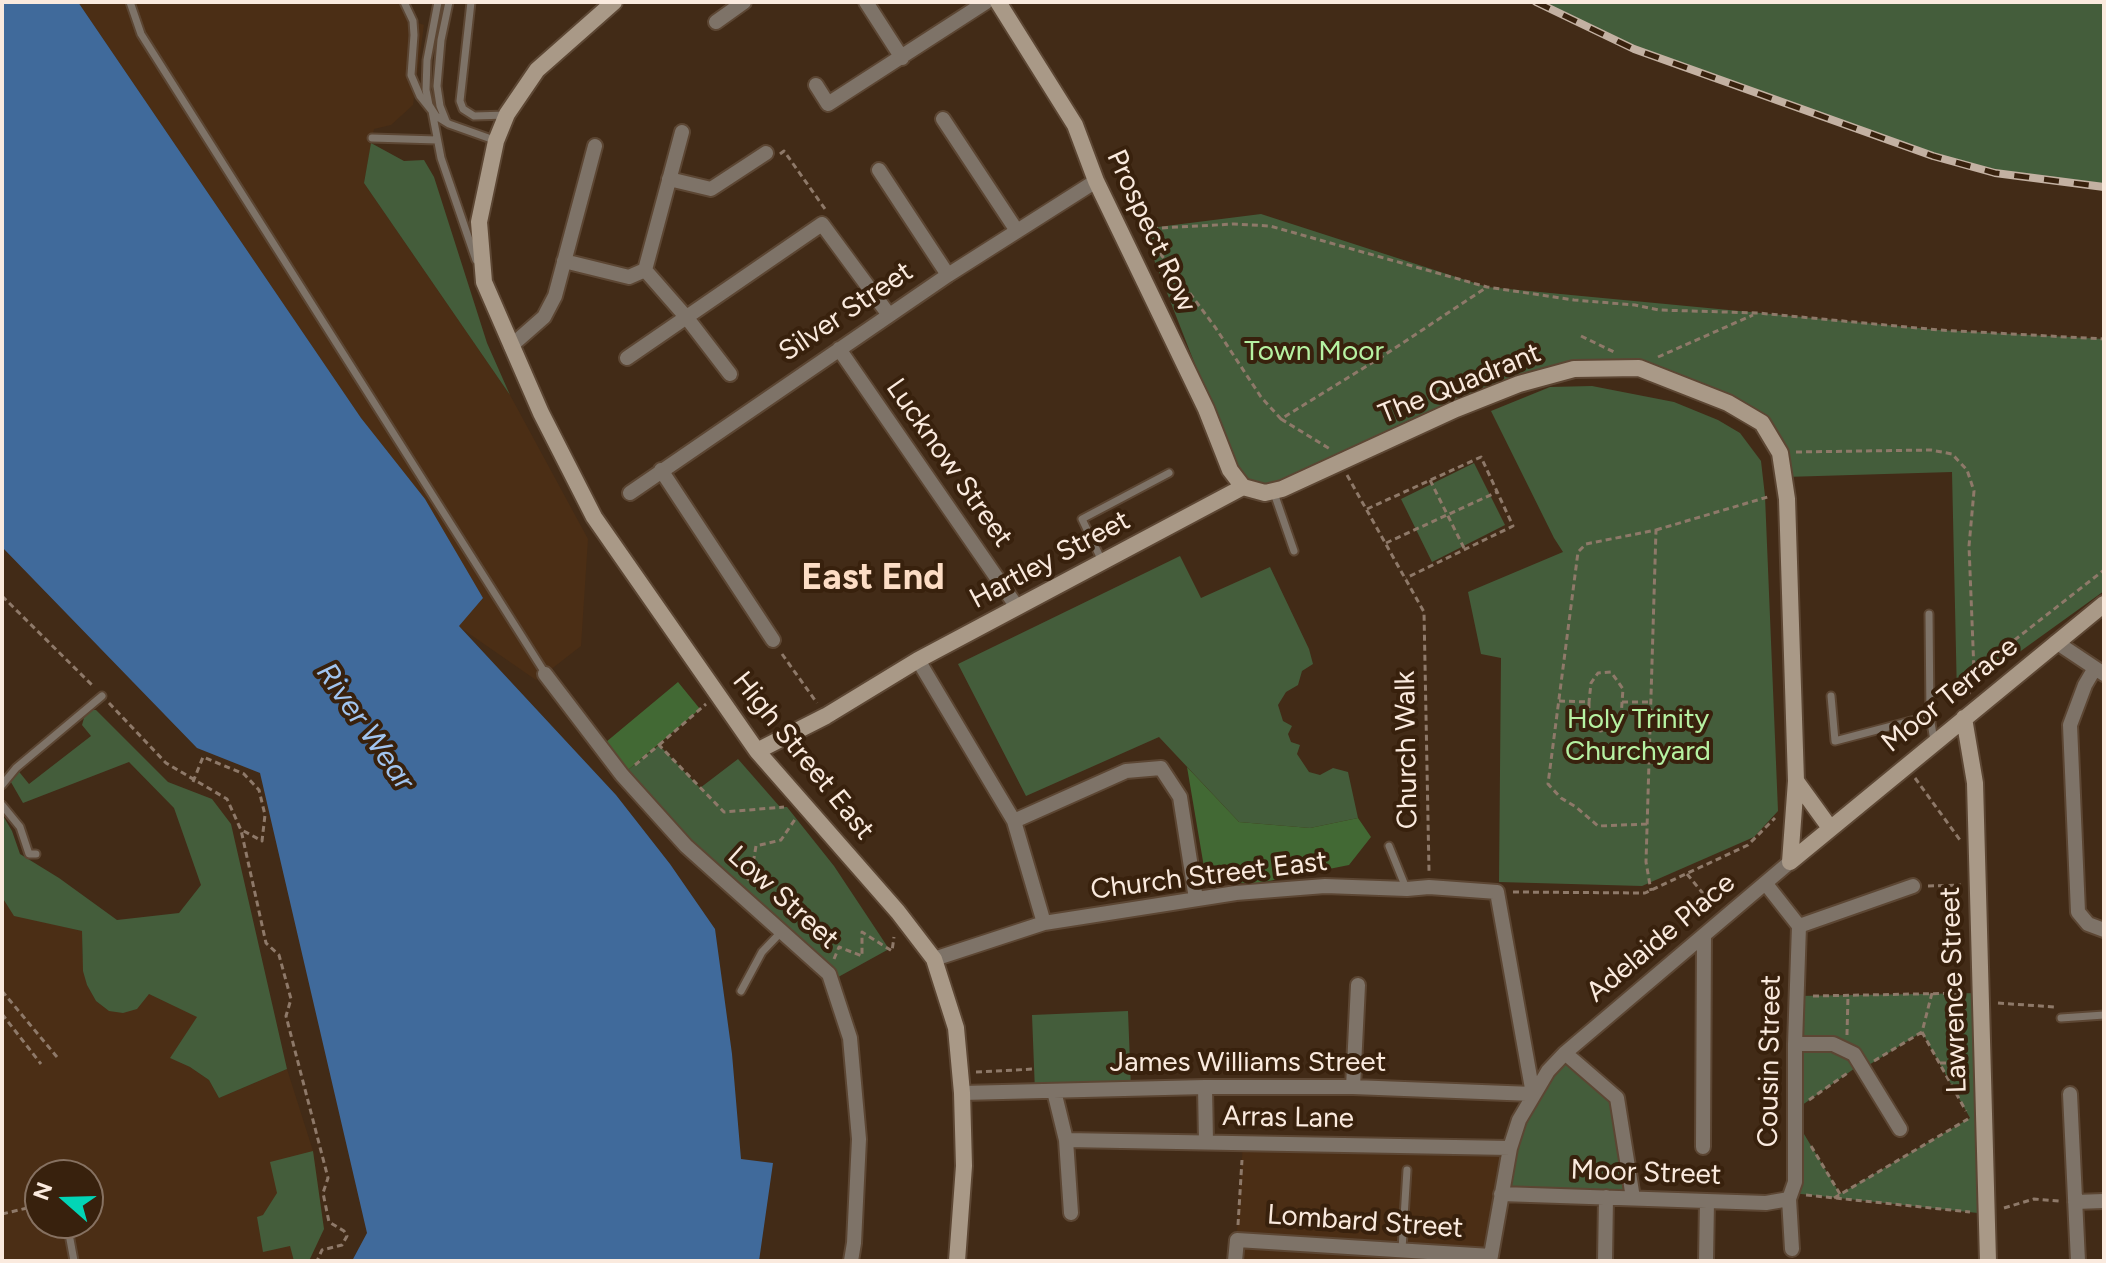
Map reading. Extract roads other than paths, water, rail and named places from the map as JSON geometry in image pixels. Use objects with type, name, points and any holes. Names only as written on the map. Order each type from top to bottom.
[{"type":"street","points":[[482,274],[479,222],[496,141],[507,114],[537,70],[614,2]]},
{"type":"street","points":[[716,22],[744,2]]},
{"type":"street","points":[[866,2],[902,58]]},
{"type":"street","points":[[816,85],[828,104],[986,2]]},
{"type":"street","name":"Prospect Row","points":[[998,2],[1075,125],[1096,181],[1206,409],[1230,470],[1243,487]]},
{"type":"street","points":[[943,119],[1017,231]]},
{"type":"street","points":[[645,270],[682,132]]},
{"type":"street","points":[[511,346],[544,317],[555,296],[595,146]]},
{"type":"street","points":[[669,179],[711,189],[766,153]]},
{"type":"street","points":[[879,170],[948,275]]},
{"type":"street","name":"Silver Street","points":[[630,493],[948,275],[1096,181]]},
{"type":"street","points":[[627,358],[822,224],[889,315]]},
{"type":"street","points":[[564,261],[629,277],[645,270]]},
{"type":"street","points":[[645,270],[730,374]]},
{"type":"street","name":"High Street East","points":[[482,274],[541,413],[594,517],[757,751],[898,912],[934,959],[956,1028],[962,1093],[964,1166],[957,1261]]},
{"type":"street","name":"Lucknow Street","points":[[839,349],[1017,607]]},
{"type":"street","name":"The Quadrant","points":[[1273,491],[1456,409],[1519,384],[1574,369],[1639,368],[1728,403],[1762,423],[1780,453],[1786,491],[1795,790],[1790,862]]},
{"type":"street","points":[[661,470],[773,640]]},
{"type":"street","points":[[1243,487],[1265,493],[1273,491]]},
{"type":"street","name":"Hartley Street","points":[[757,751],[826,716],[918,660],[1243,487]]},
{"type":"street","name":"Moor Terrace","points":[[1830,828],[2104,604]]},
{"type":"street","points":[[2056,642],[2099,671],[2085,685],[2070,725],[2078,912],[2088,924],[2104,930]]},
{"type":"street","points":[[918,660],[1014,821],[1044,923]]},
{"type":"street","name":"Low Street","points":[[545,674],[622,775],[686,846],[829,974],[850,1038],[859,1139],[851,1261]]},
{"type":"street","name":"Lawrence Street","points":[[1964,718],[1975,783],[1988,1261]]},
{"type":"street","points":[[1014,821],[1126,771],[1161,768],[1180,797],[1196,899]]},
{"type":"street","points":[[1795,790],[1830,828]]},
{"type":"street","name":"Adelaide Place","points":[[1490,1259],[1510,1148],[1519,1120],[1548,1071],[1565,1053],[1830,828]]},
{"type":"street","points":[[1766,884],[1799,926],[1913,886]]},
{"type":"street","name":"Church Street East","points":[[934,959],[1044,923],[1196,899],[1325,886],[1429,887],[1497,892],[1533,1094]]},
{"type":"street","name":"Cousin Street","points":[[1792,1249],[1799,926]]},
{"type":"street","points":[[1703,1147],[1704,935]]},
{"type":"street","points":[[1353,1087],[1358,985]]},
{"type":"street","points":[[1795,1044],[1833,1044],[1847,1049],[1863,1065],[1900,1129]]},
{"type":"street","points":[[1565,1053],[1617,1098],[1633,1198]]},
{"type":"street","points":[[1205,1087],[1206,1142]]},
{"type":"street","name":"James Williams Street","points":[[962,1093],[1353,1087],[1533,1094]]},
{"type":"street","points":[[1054,1091],[1066,1140],[1071,1213]]},
{"type":"street","points":[[2070,1094],[2078,1261]]},
{"type":"street","name":"Arras Lane","points":[[1066,1140],[1510,1148]]},
{"type":"street","name":"Moor Street","points":[[1501,1194],[1777,1203],[1791,1196]]},
{"type":"street","points":[[1605,1261],[1606,1197]]},
{"type":"street","points":[[1706,1261],[1707,1201]]},
{"type":"street","points":[[2075,1202],[2104,1201]]},
{"type":"street","name":"Lombard Street","points":[[1235,1261],[1237,1240],[1402,1249],[1490,1259]]},
{"type":"lane","points":[[130,2],[141,34],[545,674]]},
{"type":"lane","points":[[404,2],[413,21],[411,75],[420,96],[449,124],[496,141]]},
{"type":"lane","points":[[437,112],[426,90],[427,60],[438,2]]},
{"type":"lane","points":[[449,2],[438,65],[437,136],[441,158],[482,274]]},
{"type":"lane","points":[[471,2],[460,101],[463,109],[474,116],[507,114]]},
{"type":"lane","points":[[372,138],[437,136]]},
{"type":"lane","points":[[1103,561],[1082,519],[1169,473]]},
{"type":"lane","points":[[1273,491],[1294,551]]},
{"type":"lane","points":[[1929,614],[1930,716],[1934,741]]},
{"type":"lane","points":[[2,785],[16,768],[102,696]]},
{"type":"lane","points":[[1831,696],[1835,741],[1930,716]]},
{"type":"lane","points":[[2,805],[20,827],[29,854],[36,854]]},
{"type":"lane","points":[[1389,846],[1407,889]]},
{"type":"lane","points":[[741,991],[762,952],[782,931]]},
{"type":"lane","points":[[2061,1018],[2104,1015]]},
{"type":"lane","points":[[1402,1249],[1407,1170]]},
{"type":"lane","points":[[70,1239],[74,1261]]},
{"type":"water","name":"River Wear","points":[[2,2],[78,2],[361,418],[425,499],[483,598],[459,626],[616,795],[670,864],[715,929],[732,1054],[741,1159],[773,1163],[759,1261],[352,1261],[367,1233],[260,773],[197,748],[2,547]]},
{"type":"railway","points":[[1536,2],[1634,49],[1933,156],[1995,173],[2104,187]]},
{"type":"district","name":"East End","points":[[873,578]]},
{"type":"park label","name":"Town Moor","points":[[1314,352]]},
{"type":"park label","name":"Holy Trinity Churchyard","points":[[1638,736]]}]
